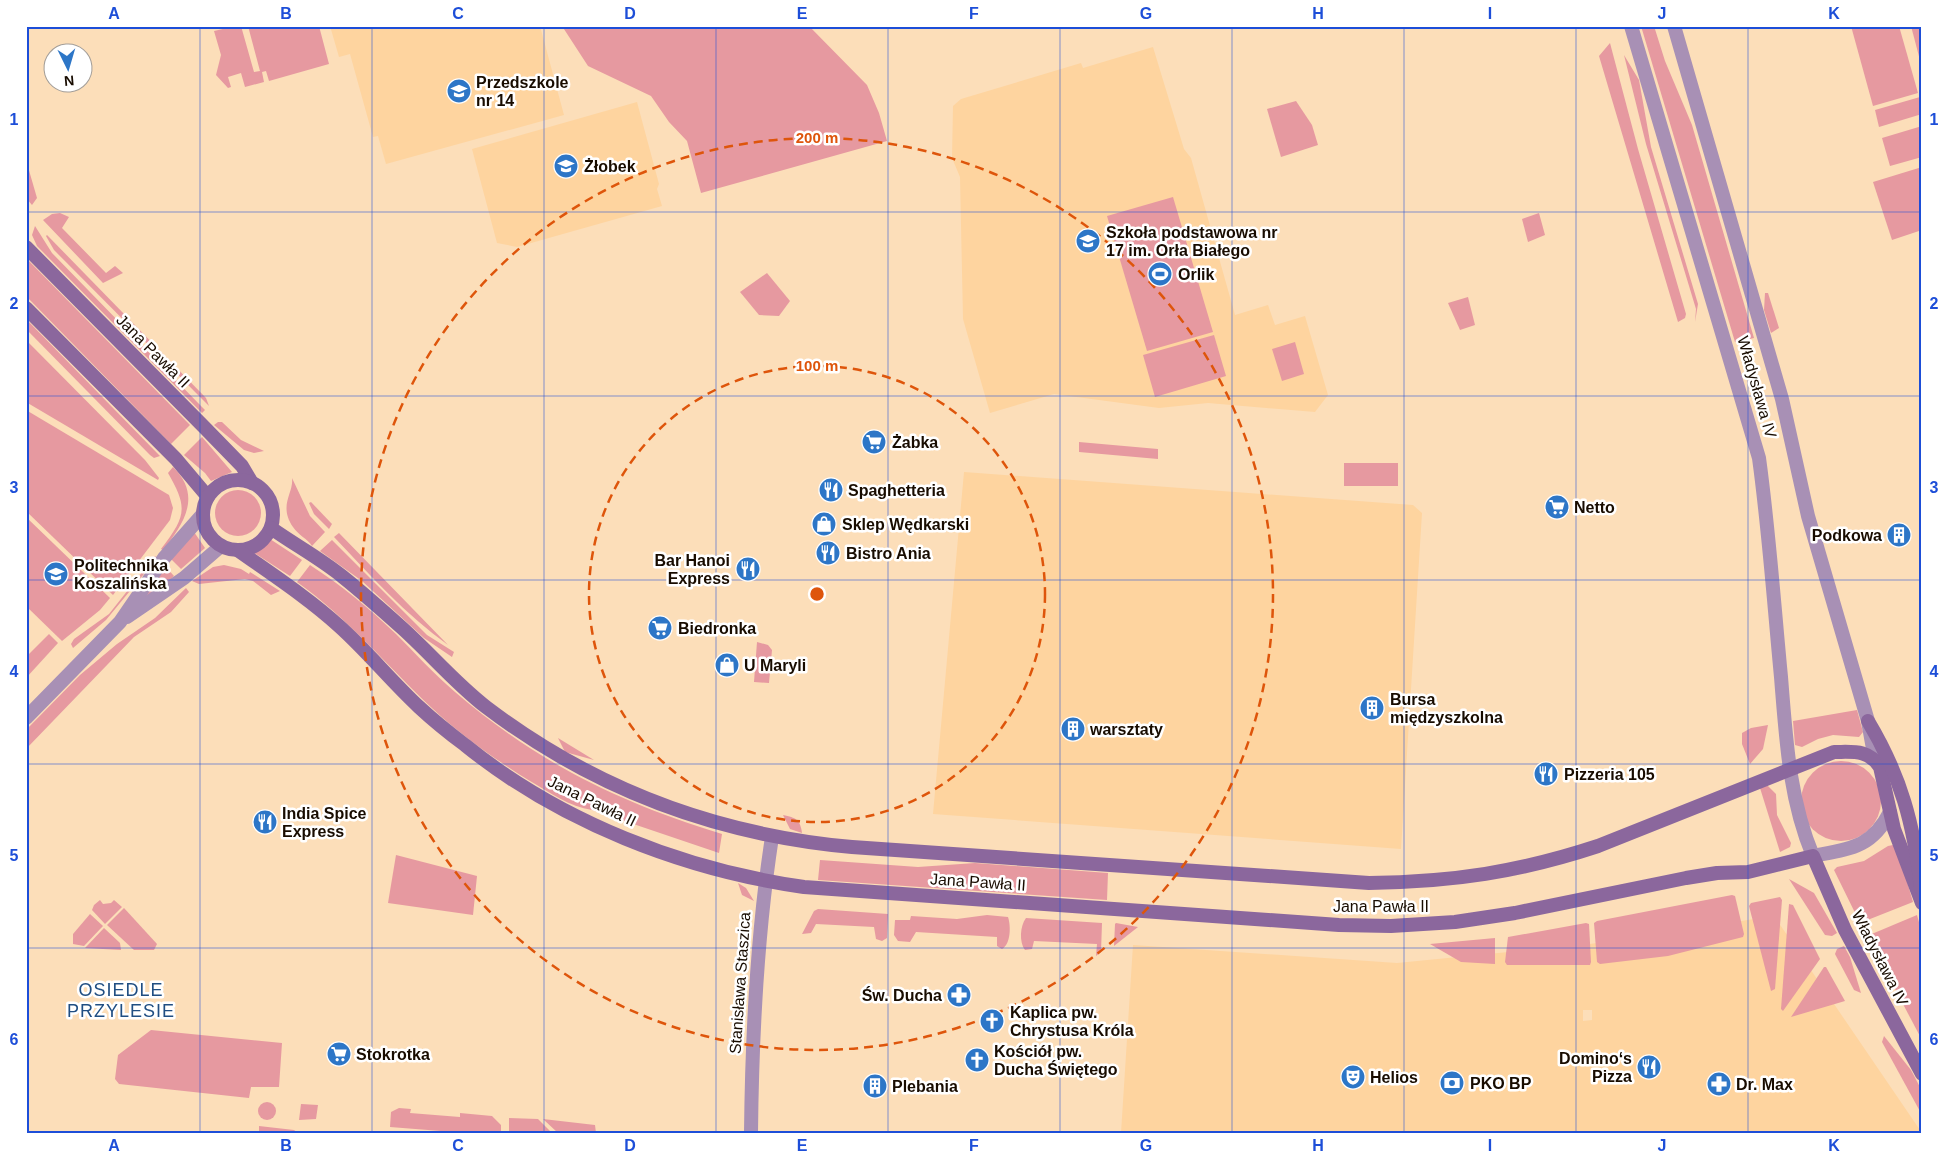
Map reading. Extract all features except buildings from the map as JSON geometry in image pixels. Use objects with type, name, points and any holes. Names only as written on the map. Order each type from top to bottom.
[{"type":"main road","name":"Jana Pawła II","points":[[26,247],[242,466],[252,483]]},
{"type":"main road","points":[[26,308],[176,459],[208,497]]},
{"type":"main road","points":[[232,480],[252,483],[261,488],[272,506],[274,517],[271,528],[258,544],[252,548],[239,551],[221,546],[208,532],[203,514],[208,497],[215,489],[232,480]]},
{"type":"main road","name":"Jana Pawła II","points":[[271,528],[342,576],[402,628],[463,688],[486,707],[563,759],[600,779],[652,802],[710,821],[772,837],[852,847],[1218,873],[1369,883],[1422,882],[1476,877],[1563,858],[1790,770]]},
{"type":"main road","name":"Jana Pawła II","points":[[239,551],[319,608],[419,707],[467,747],[529,790],[600,827],[663,852],[766,880],[814,888],[1339,925],[1391,926],[1455,922],[1515,913],[1686,878],[1716,873],[1748,872],[1813,856]]},
{"type":"main road","points":[[1868,721],[1892,763],[1900,784],[1914,838],[1922,896]]},
{"type":"main road","points":[[1790,770],[1834,752],[1864,752],[1875,760],[1885,781],[1890,812],[1922,903]]},
{"type":"main road","name":"Władysława IV","points":[[1813,856],[1845,930],[1922,1074]]},
{"type":"street","name":"Władysława IV","points":[[1631,26],[1759,458],[1766,507],[1790,770]]},
{"type":"street","name":"Władysława IV","points":[[1674,26],[1782,399],[1808,516],[1868,721],[1875,760]]},
{"type":"street","points":[[26,718],[120,622],[164,558],[203,514]]},
{"type":"street","points":[[120,622],[184,578],[221,546]]},
{"type":"street","points":[[1790,770],[1795,804],[1813,856],[1847,850],[1866,842],[1877,833],[1890,812]]},
{"type":"street","name":"Stanisława Staszica","points":[[751,1133],[752,1070],[766,880],[772,837]]},
{"type":"shaded area","points":[[241,26],[254,72],[260,71],[248,26],[319,26],[329,64],[269,81],[266,71],[262,72],[264,82],[245,87],[241,73],[228,77],[231,87],[228,88],[216,75],[221,55],[214,31]]},
{"type":"shaded area","name":"Przedszkole nr 14","points":[[330,26],[540,26],[564,115],[386,164],[378,136],[373,137],[350,54],[339,57]]},
{"type":"shaded area","points":[[562,26],[809,26],[867,85],[879,113],[887,141],[701,193],[687,141],[669,122],[651,96],[588,66]]},
{"type":"shaded area","points":[[1641,26],[1654,26],[1665,61],[1692,125],[1754,338],[1735,342]]},
{"type":"shaded area","points":[[1851,26],[1899,26],[1918,93],[1873,106]]},
{"type":"shaded area","points":[[1911,26],[1922,26],[1922,64],[1921,64]]},
{"type":"shaded area","points":[[1610,43],[1638,149],[1686,314],[1685,318],[1678,322],[1599,56]]},
{"type":"shaded area","name":"Szkoła podstawowa nr 17 im. Orła Białego","points":[[1153,47],[1184,149],[1191,158],[1235,315],[1268,305],[1275,325],[1305,316],[1328,395],[1315,412],[1208,403],[1159,408],[1054,394],[990,413],[963,319],[960,177],[952,158],[953,106],[961,99],[1081,63],[1083,68]]},
{"type":"shaded area","points":[[1624,55],[1639,80],[1651,147],[1698,304],[1695,322],[1696,309],[1646,144]]},
{"type":"shaded area","points":[[1920,97],[1922,114],[1879,127],[1875,110]]},
{"type":"shaded area","points":[[1296,101],[1312,125],[1318,145],[1281,157],[1267,109]]},
{"type":"shaded area","name":"Żłobek","points":[[637,102],[659,184],[657,189],[662,206],[517,247],[497,243],[472,149]]},
{"type":"shaded area","points":[[1922,126],[1922,157],[1890,166],[1882,138]]},
{"type":"shaded area","points":[[26,160],[37,198],[32,205],[26,198]]},
{"type":"shaded area","points":[[1922,167],[1922,230],[1892,240],[1873,182]]},
{"type":"shaded area","name":"Orlik","points":[[1173,197],[1213,332],[1147,351],[1107,216]]},
{"type":"shaded area","points":[[60,213],[69,217],[62,228],[106,273],[115,266],[123,273],[103,283],[43,220],[52,214]]},
{"type":"shaded area","points":[[1539,213],[1545,235],[1528,242],[1522,219]]},
{"type":"shaded area","points":[[35,226],[52,253],[205,410],[202,413],[37,246],[32,235]]},
{"type":"shaded area","points":[[47,235],[206,398],[209,406],[54,250]]},
{"type":"shaded area","points":[[26,258],[190,425],[171,444],[26,296]]},
{"type":"shaded area","points":[[767,273],[790,301],[779,316],[759,315],[740,292]]},
{"type":"shaded area","points":[[1765,293],[1768,293],[1779,328],[1771,333],[1764,310]]},
{"type":"shaded area","points":[[1468,297],[1475,325],[1460,330],[1448,303]]},
{"type":"shaded area","points":[[26,319],[160,456],[154,458],[150,455],[26,329]]},
{"type":"shaded area","points":[[1214,335],[1226,376],[1155,397],[1143,355]]},
{"type":"shaded area","points":[[26,340],[145,460],[159,478],[158,480],[26,402]]},
{"type":"shaded area","points":[[1295,342],[1304,374],[1282,381],[1272,349]]},
{"type":"shaded area","points":[[26,410],[169,495],[173,508],[170,520],[113,595],[26,511]]},
{"type":"shaded area","points":[[222,422],[241,440],[264,451],[254,453],[244,450],[214,425]]},
{"type":"shaded area","points":[[202,437],[232,472],[211,481],[205,473],[184,455]]},
{"type":"shaded area","points":[[1079,442],[1158,449],[1158,459],[1079,452]]},
{"type":"shaded area","points":[[1344,463],[1398,463],[1398,486],[1344,486]]},
{"type":"shaded area","points":[[173,467],[182,478],[187,489],[187,510],[177,531],[163,550],[161,549],[175,529],[181,513],[179,496],[168,473]]},
{"type":"shaded area","points":[[964,472],[1413,505],[1422,513],[1401,849],[933,814]]},
{"type":"shaded area","points":[[292,478],[310,516],[325,532],[312,546],[295,530],[289,519],[287,506]]},
{"type":"shaded area","points":[[238,490],[251,494],[257,500],[261,513],[257,526],[251,532],[238,536],[225,532],[219,526],[215,513],[219,500],[225,494]]},
{"type":"shaded area","points":[[311,502],[332,524],[329,529],[314,514],[309,503]]},
{"type":"shaded area","points":[[26,517],[110,598],[100,610],[62,641],[26,606]]},
{"type":"shaded area","points":[[194,532],[205,548],[181,569],[170,558]]},
{"type":"shaded area","points":[[339,533],[448,645],[403,608],[375,580],[334,537]]},
{"type":"shaded area","points":[[270,539],[302,560],[290,576],[253,552]]},
{"type":"shaded area","points":[[332,540],[427,635],[454,652],[452,657],[424,638],[362,581],[320,551]]},
{"type":"shaded area","points":[[155,556],[157,558],[106,620],[73,648],[71,644],[74,639],[109,614]]},
{"type":"shaded area","points":[[224,565],[241,569],[249,574],[250,572],[280,591],[271,595],[253,581],[245,579],[199,584],[192,581],[213,567]]},
{"type":"shaded area","points":[[310,565],[365,606],[455,692],[517,740],[581,778],[614,794],[684,822],[722,834],[719,853],[576,806],[530,781],[492,756],[444,719],[333,611],[297,582]]},
{"type":"shaded area","points":[[165,566],[174,576],[161,589],[129,610]]},
{"type":"shaded area","points":[[186,588],[189,592],[171,612],[134,637],[26,749],[26,730],[80,675],[117,644],[155,618]]},
{"type":"shaded area","points":[[49,634],[58,643],[26,678],[26,657]]},
{"type":"shaded area","points":[[757,642],[768,645],[772,650],[769,683],[754,682]]},
{"type":"shaded area","points":[[1857,710],[1863,732],[1859,737],[1833,735],[1818,739],[1802,747],[1795,745],[1793,721]]},
{"type":"shaded area","points":[[1768,725],[1763,749],[1750,764],[1742,744],[1742,733],[1751,728]]},
{"type":"shaded area","points":[[558,738],[594,760],[565,752]]},
{"type":"shaded area","points":[[1841,761],[1856,764],[1869,773],[1878,786],[1881,801],[1878,816],[1869,829],[1856,838],[1841,841],[1826,838],[1813,829],[1804,816],[1801,801],[1804,786],[1813,773],[1826,764]]},
{"type":"shaded area","points":[[1767,785],[1776,794],[1777,815],[1791,843],[1790,847],[1780,852],[1760,788]]},
{"type":"shaded area","points":[[783,815],[797,820],[802,833],[790,829]]},
{"type":"shaded area","points":[[1893,845],[1898,851],[1913,902],[1860,923],[1834,870],[1837,867],[1864,861],[1888,846]]},
{"type":"shaded area","points":[[396,855],[477,876],[473,915],[388,903]]},
{"type":"shaded area","points":[[820,860],[918,867],[975,863],[1108,873],[1107,900],[818,880]]},
{"type":"shaded area","points":[[1789,879],[1814,893],[1837,933],[1832,936],[1825,935]]},
{"type":"shaded area","points":[[738,883],[746,888],[754,901],[742,895]]},
{"type":"shaded area","points":[[1732,895],[1735,896],[1744,934],[1743,937],[1668,956],[1600,964],[1597,962],[1594,923],[1597,921]]},
{"type":"shaded area","points":[[1780,897],[1782,900],[1775,989],[1771,991],[1749,906],[1751,903]]},
{"type":"shaded area","points":[[100,900],[103,904],[111,903],[114,900],[122,907],[105,924],[92,910],[94,905]]},
{"type":"shaded area","points":[[1789,904],[1793,905],[1820,959],[1783,1011],[1781,1009]]},
{"type":"shaded area","points":[[124,908],[157,944],[154,950],[134,950],[107,925]]},
{"type":"shaded area","points":[[818,909],[888,914],[887,938],[882,941],[876,939],[874,927],[816,924],[811,933],[802,934],[814,911]]},
{"type":"shaded area","points":[[90,914],[103,926],[84,946],[73,944],[73,934]]},
{"type":"shaded area","points":[[987,915],[1008,917],[1010,925],[1009,934],[1007,943],[1002,949],[997,946],[997,937],[916,932],[910,942],[898,941],[894,935],[895,920],[910,920],[911,916],[957,919]]},
{"type":"shaded area","points":[[1917,915],[1922,933],[1922,1040],[1867,936]]},
{"type":"shaded area","points":[[1774,916],[1922,1133],[1121,1133],[1133,945],[1397,963],[1590,944]],"holes":[[[1583,1010],[1592,1010],[1592,1020],[1583,1021]]]},
{"type":"shaded area","points":[[1026,918],[1102,923],[1101,952],[1096,956],[1097,944],[1034,941],[1032,949],[1025,950],[1021,934],[1022,925]]},
{"type":"shaded area","points":[[1115,924],[1138,927],[1114,946]]},
{"type":"shaded area","points":[[1589,924],[1590,965],[1507,965],[1505,962],[1508,937]]},
{"type":"shaded area","points":[[104,928],[120,943],[121,950],[85,948]]},
{"type":"shaded area","points":[[1495,938],[1495,964],[1461,962],[1430,944]]},
{"type":"shaded area","points":[[1844,946],[1850,957],[1861,993],[1854,990],[1835,954],[1837,949]]},
{"type":"shaded area","points":[[1824,967],[1826,967],[1845,1001],[1791,1017]]},
{"type":"shaded area","points":[[151,1030],[282,1043],[279,1087],[251,1087],[249,1098],[119,1084],[115,1079],[118,1055]]},
{"type":"shaded area","points":[[1884,1036],[1911,1070],[1922,1091],[1922,1115],[1882,1042]]},
{"type":"shaded area","points":[[267,1102],[273,1105],[276,1111],[273,1117],[267,1120],[261,1117],[258,1111],[261,1105]]},
{"type":"shaded area","points":[[301,1104],[318,1105],[316,1119],[299,1120]]},
{"type":"shaded area","points":[[399,1108],[411,1109],[410,1113],[460,1117],[460,1113],[492,1116],[501,1125],[501,1133],[466,1133],[390,1127],[391,1112]]},
{"type":"shaded area","points":[[509,1118],[538,1119],[552,1133],[509,1133]]},
{"type":"shaded area","points":[[543,1119],[595,1125],[596,1133],[558,1133]]},
{"type":"shaded area","points":[[259,1126],[294,1130],[298,1133],[259,1133]]},
{"type":"place","name":"Przedszkole nr 14","points":[[459,91]]},
{"type":"place","name":"Żłobek","points":[[566,166]]},
{"type":"place","name":"Szkoła podstawowa nr 17 im. Orła Białego","points":[[1088,241]]},
{"type":"place","name":"Orlik","points":[[1160,274]]},
{"type":"place","name":"Żabka","points":[[874,442]]},
{"type":"place","name":"Spaghetteria","points":[[831,490]]},
{"type":"place","name":"Netto","points":[[1557,507]]},
{"type":"place","name":"Sklep Wędkarski","points":[[824,524]]},
{"type":"place","name":"Podkowa","points":[[1899,535]]},
{"type":"place","name":"Bistro Ania","points":[[828,553]]},
{"type":"place","name":"Bar Hanoi Express","points":[[748,569]]},
{"type":"place","name":"Politechnika Koszalińska","points":[[56,574]]},
{"type":"place","name":"Biedronka","points":[[660,628]]},
{"type":"place","name":"U Maryli","points":[[727,665]]},
{"type":"place","name":"Bursa międzyszkolna","points":[[1372,708]]},
{"type":"place","name":"warsztaty","points":[[1073,729]]},
{"type":"place","name":"Pizzeria 105","points":[[1546,774]]},
{"type":"place","name":"India Spice Express","points":[[265,822]]},
{"type":"place","name":"Św. Ducha","points":[[959,995]]},
{"type":"place","name":"Kaplica pw. Chrystusa Króla","points":[[992,1021]]},
{"type":"place","name":"Stokrotka","points":[[339,1054]]},
{"type":"place","name":"Kościół pw. Ducha Świętego","points":[[977,1060]]},
{"type":"place","name":"Domino‘s Pizza","points":[[1649,1067]]},
{"type":"place","name":"Helios","points":[[1353,1077]]},
{"type":"place","name":"PKO BP","points":[[1452,1083]]},
{"type":"place","name":"Dr. Max","points":[[1719,1084]]},
{"type":"place","name":"Plebania","points":[[875,1086]]},
{"type":"district","name":"OSIEDLE PRZYLESIE","points":[[121,1000]]}]
